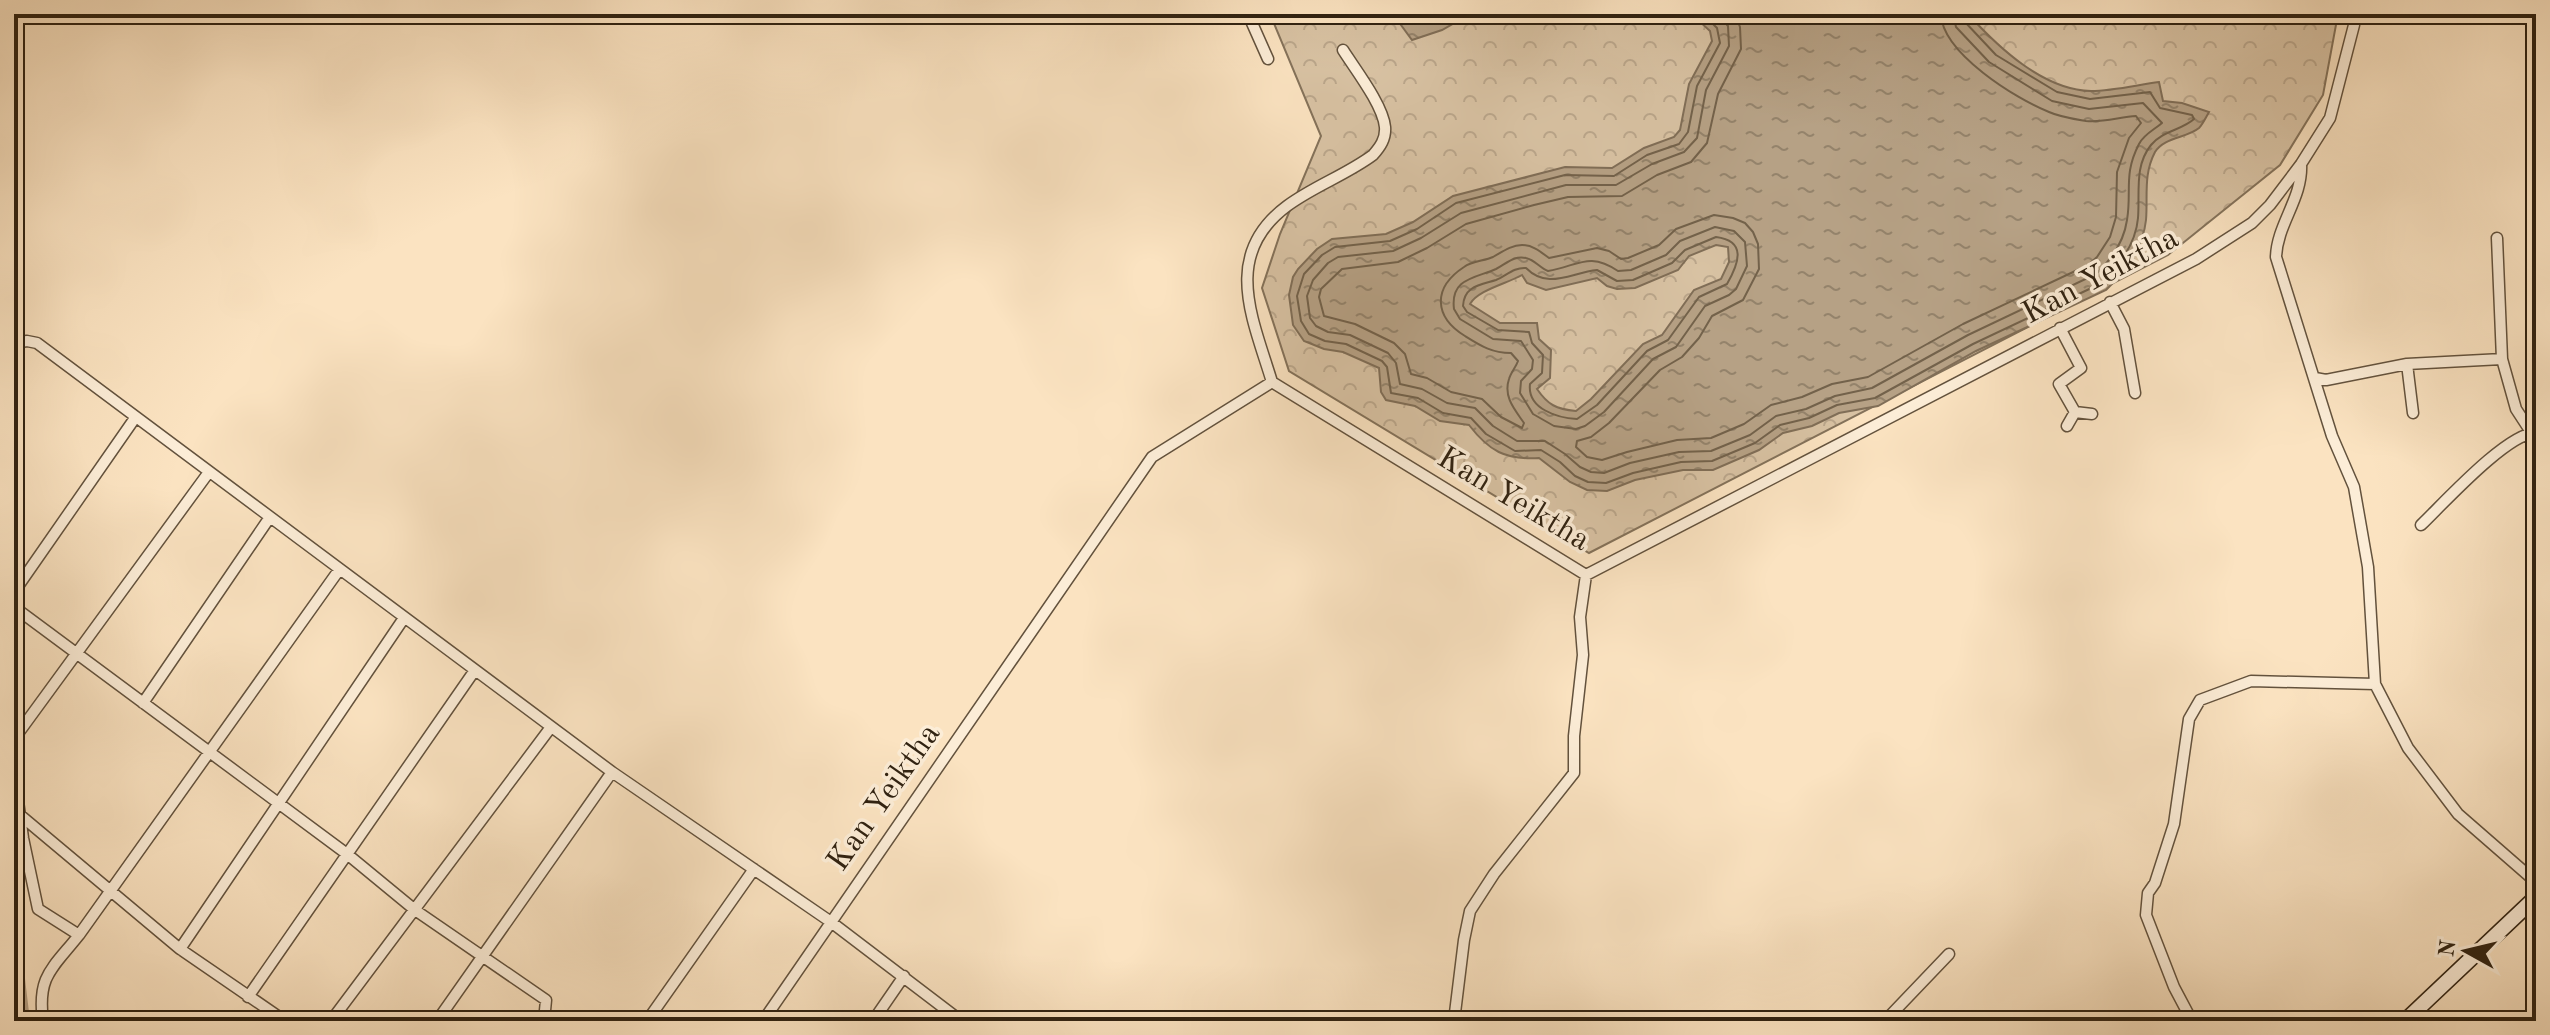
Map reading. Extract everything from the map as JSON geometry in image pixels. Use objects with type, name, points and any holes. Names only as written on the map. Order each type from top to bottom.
[{"type":"street","points":[[1248,14],[1268,59]]},
{"type":"street","name":"Kan Yeiktha","points":[[763,1021],[1152,457],[1272,382],[1586,575],[2196,259],[2252,223],[2301,164],[2330,118],[2354,25],[2353,14]]},
{"type":"street","points":[[1272,382],[1245,284],[1248,263],[1258,237],[1287,206],[1373,155],[1382,145],[1385,130],[1374,102],[1343,50]]},
{"type":"street","points":[[2301,164],[2301,185],[2276,246],[2276,257],[2332,436],[2354,487],[2368,567],[2375,684],[2408,748],[2458,814],[2536,882]]},
{"type":"street","points":[[2270,205],[2288,217]]},
{"type":"street","points":[[2497,238],[2502,359],[2516,409],[2533,433],[2536,506]]},
{"type":"street","points":[[2110,302],[2124,329],[2135,393]]},
{"type":"street","points":[[2060,328],[2081,368],[2059,384],[2075,412]]},
{"type":"street","points":[[14,343],[37,343],[612,772],[831,922],[961,1021]]},
{"type":"street","points":[[2315,378],[2326,380],[2407,364],[2502,359]]},
{"type":"street","points":[[2407,364],[2413,413]]},
{"type":"street","points":[[2075,412],[2092,414]]},
{"type":"street","points":[[2067,426],[2075,412]]},
{"type":"street","points":[[14,592],[135,418]]},
{"type":"street","points":[[2421,525],[2509,442],[2533,433]]},
{"type":"street","points":[[14,739],[209,472]]},
{"type":"street","points":[[143,703],[270,517]]},
{"type":"street","points":[[43,1021],[40,992],[44,979],[111,891],[339,570]]},
{"type":"street","points":[[1454,1021],[1470,911],[1494,874],[1574,773],[1574,736],[1583,655],[1580,617],[1586,575]]},
{"type":"street","points":[[14,607],[347,854],[415,910],[546,1000],[544,1021]]},
{"type":"street","points":[[180,949],[404,618]]},
{"type":"street","points":[[248,997],[475,670]]},
{"type":"street","points":[[2192,1021],[2174,987],[2146,915],[2148,893],[2155,883],[2174,824],[2189,719],[2200,700],[2251,681],[2375,684]]},
{"type":"street","points":[[331,1021],[551,727]]},
{"type":"street","points":[[14,772],[38,909],[79,935]]},
{"type":"street","points":[[437,1021],[612,772]]},
{"type":"street","points":[[20,815],[180,949],[285,1021]]},
{"type":"street","points":[[647,1021],[754,869]]},
{"type":"street","points":[[2405,1021],[2536,897]]},
{"type":"street","points":[[1885,1021],[1949,954]]},
{"type":"street","points":[[873,1021],[904,976]]},
{"type":"green space","points":[[1270,14],[2338,14],[2323,95],[2280,165],[2168,255],[1589,553],[1289,371],[1262,288],[1280,234],[1321,136]]},
{"type":"water","points":[[1393,14],[1470,14],[1442,30],[1412,40]]},
{"type":"water","points":[[1684,14],[1968,14],[2007,53],[2056,83],[2091,91],[2159,82],[2163,101],[2182,103],[2209,112],[2199,128],[2164,143],[2155,152],[2147,177],[2146,220],[2141,240],[2126,267],[2106,290],[1976,351],[1878,406],[1839,413],[1812,426],[1783,433],[1759,450],[1713,470],[1683,470],[1635,480],[1607,491],[1587,490],[1570,482],[1539,458],[1499,452],[1469,425],[1440,421],[1415,406],[1386,400],[1381,392],[1379,368],[1343,352],[1304,341],[1293,325],[1289,295],[1293,277],[1317,249],[1332,239],[1386,234],[1413,222],[1453,196],[1565,167],[1612,168],[1644,148],[1674,137],[1680,130],[1689,84],[1712,41],[1710,31],[1697,19]],"holes":[[[1716,245],[1728,247],[1729,262],[1721,279],[1694,290],[1662,335],[1643,344],[1576,411],[1553,405],[1537,389],[1550,378],[1551,350],[1539,339],[1537,323],[1500,323],[1470,304],[1486,291],[1522,275],[1527,283],[1546,290],[1597,278],[1617,289],[1635,288],[1678,270],[1689,256]]]},
{"type":"waterway","points":[[14,937],[24,1021]]}]
